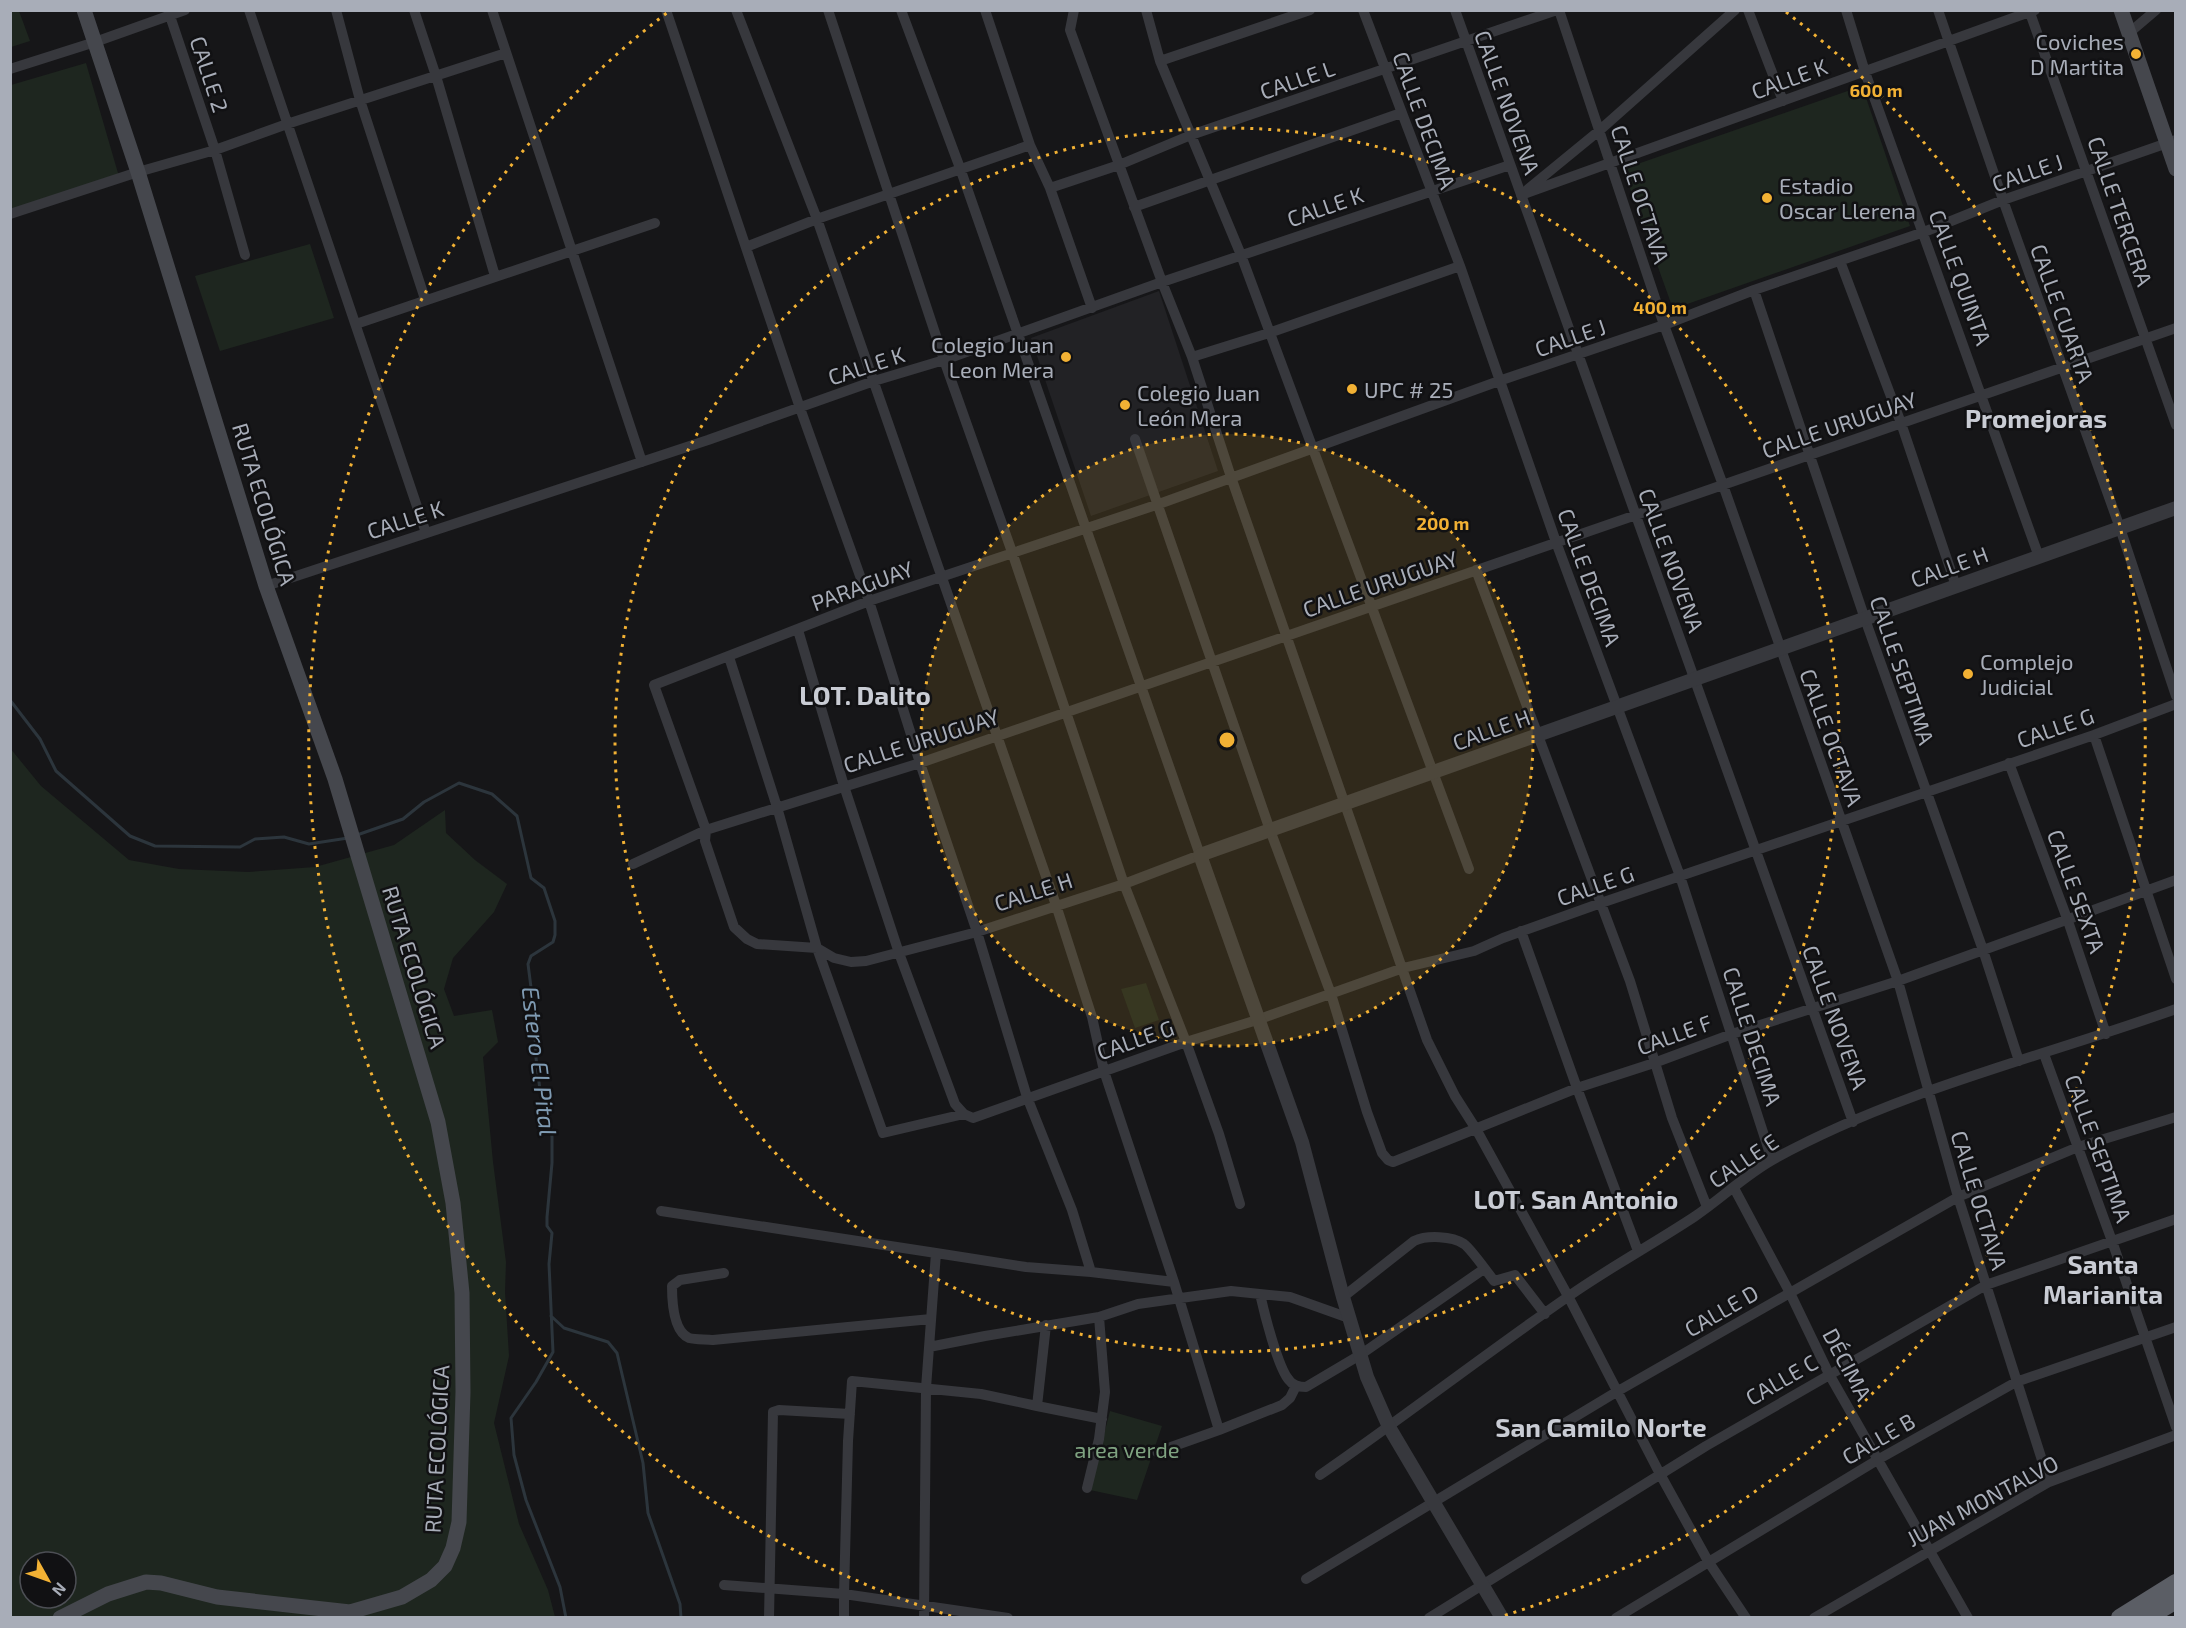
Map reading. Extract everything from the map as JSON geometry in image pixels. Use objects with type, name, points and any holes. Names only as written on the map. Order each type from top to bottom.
[{"type":"highway","points":[[2120,1617],[2175,1583]]},
{"type":"highway","points":[[2146,1617],[2175,1600]]},
{"type":"main road","name":"RUTA ECOLÓGICA","points":[[60,1617],[108,1594],[146,1582],[161,1583],[217,1597],[350,1612],[402,1597],[431,1580],[445,1566],[453,1548],[459,1522],[463,1370],[462,1293],[453,1203],[438,1122],[335,779],[266,586],[138,172],[84,10]]},
{"type":"main road","points":[[2121,10],[2171,142],[2175,169]]},
{"type":"street","points":[[10,69],[95,42],[169,13],[185,10]]},
{"type":"street","points":[[249,10],[426,533]]},
{"type":"street","points":[[336,10],[360,100],[425,299]]},
{"type":"street","points":[[414,10],[436,76],[495,276]]},
{"type":"street","points":[[492,10],[642,462]]},
{"type":"street","points":[[666,10],[800,408],[869,601],[977,932],[1027,1097],[1072,1210],[1091,1272]]},
{"type":"street","points":[[736,10],[817,219],[1056,905],[1092,1017],[1104,1071],[1174,1282],[1220,1431]]},
{"type":"street","points":[[828,10],[944,360],[1012,552],[1124,884],[1186,1042],[1219,1134],[1240,1204]]},
{"type":"street","points":[[901,10],[960,168],[1257,1020],[1302,1142],[1343,1298],[1367,1377],[1389,1428],[1502,1617]]},
{"type":"street","points":[[985,10],[1030,146],[1050,188],[1092,308]]},
{"type":"street","points":[[1074,10],[1070,30],[1134,207],[1192,357],[1231,477],[1427,1040],[1455,1096],[1476,1129],[1568,1296],[1660,1474],[1708,1561],[1746,1617]]},
{"type":"street","points":[[1146,10],[1160,61],[1241,255],[1468,869]]},
{"type":"street","points":[[1160,61],[1310,10]]},
{"type":"street","name":"CALLE DECIMA","points":[[1363,10],[1460,266],[1556,542],[1680,876],[1772,1160]]},
{"type":"street","name":"CALLE NOVENA","points":[[1455,10],[1853,1122]]},
{"type":"street","name":"CALLE L","points":[[1050,188],[1119,165],[1191,135],[1558,10]]},
{"type":"street","name":"CALLE OCTAVA","points":[[1558,10],[1664,325],[1723,485],[1898,981],[1958,1197],[2049,1482]]},
{"type":"street","points":[[1521,195],[1600,130],[1735,10]]},
{"type":"street","points":[[1748,10],[1784,101]]},
{"type":"street","name":"CALLE QUINTA","points":[[1846,10],[1865,72],[2039,557]]},
{"type":"street","name":"CALLE CUARTA","points":[[1938,10],[2120,528],[2175,696]]},
{"type":"street","points":[[2129,33],[2156,10]]},
{"type":"street","name":"CALLE K","points":[[1521,195],[2032,11]]},
{"type":"street","name":"CALLE TERCERA","points":[[2032,11],[2175,425]]},
{"type":"street","name":"CALLE 2","points":[[169,13],[214,150],[245,255]]},
{"type":"street","points":[[10,214],[214,150],[506,53]]},
{"type":"street","points":[[1134,207],[1401,113]]},
{"type":"street","name":"CALLE J","points":[[1087,530],[1499,381],[1664,325],[1754,290],[1924,232],[2003,200],[2171,142]]},
{"type":"street","points":[[746,248],[817,219],[890,195],[960,168],[1030,146]]},
{"type":"street","name":"CALLE K","points":[[266,586],[642,462],[873,381],[944,360],[1162,282],[1510,165]]},
{"type":"street","points":[[356,324],[655,223]]},
{"type":"street","points":[[1840,261],[1901,423],[1956,586]]},
{"type":"street","points":[[1192,357],[1269,333],[1460,266]]},
{"type":"street","name":"CALLE SEPTIMA","points":[[1754,290],[1865,619],[1983,950],[2019,1061]]},
{"type":"street","name":"CALLE URUGUAY","points":[[633,864],[706,831],[920,763],[2175,328]]},
{"type":"street","points":[[1135,439],[1270,830],[1330,994]]},
{"type":"street","name":"CALLE H","points":[[817,948],[843,961],[866,961],[977,932],[1124,884],[2175,508]]},
{"type":"street","name":"PARAGUAY","points":[[706,831],[654,685],[869,601],[1012,552],[1087,530]]},
{"type":"street","points":[[1476,570],[1630,981],[1672,1118],[1707,1207]]},
{"type":"street","points":[[798,630],[844,786],[899,953],[955,1104],[964,1114]]},
{"type":"street","points":[[706,831],[705,841],[734,927],[747,939],[757,944],[817,948],[777,807],[729,657]]},
{"type":"street","name":"CALLE G","points":[[817,948],[884,1133],[964,1114],[973,1118],[1027,1097],[1257,1020],[1403,968],[1474,951],[1601,903],[2094,735],[2175,704]]},
{"type":"street","points":[[2094,735],[2175,979]]},
{"type":"street","name":"CALLE SEXTA","points":[[2009,763],[2068,921],[2106,1034]]},
{"type":"street","name":"CALLE F","points":[[1330,994],[1378,1143],[1382,1153],[1393,1162],[1576,1088],[1654,1063],[1732,1034],[1898,981],[2068,921],[2175,880]]},
{"type":"street","points":[[1521,932],[1576,1088],[1638,1251]]},
{"type":"street","name":"CALLE E","points":[[1320,1475],[1389,1428],[1568,1296],[1707,1207],[1772,1160],[1927,1091],[2106,1034],[2175,1009]]},
{"type":"street","name":"CALLE SEPTIMA","points":[[2044,1054],[2112,1241],[2175,1426]]},
{"type":"street","name":"CALLE D","points":[[1306,1579],[1618,1390],[1958,1197],[2078,1147],[2175,1117]]},
{"type":"street","name":"DÉCIMA","points":[[1734,1188],[1790,1293],[1829,1374],[1968,1617]]},
{"type":"street","points":[[661,1210],[1026,1267],[1174,1282]]},
{"type":"street","name":"CALLE C","points":[[1429,1617],[1483,1586],[1660,1474],[1986,1285],[2175,1219]]},
{"type":"street","points":[[1343,1298],[1396,1253],[1417,1239],[1442,1237],[1464,1244],[1494,1281],[1515,1275],[1545,1314]]},
{"type":"street","points":[[924,1617],[926,1388],[936,1253]]},
{"type":"street","points":[[1260,1294],[1265,1317],[1286,1376],[1296,1386],[1311,1386],[1484,1269]]},
{"type":"street","points":[[724,1273],[680,1280],[672,1286],[675,1318],[684,1334],[690,1338],[713,1340],[931,1319]]},
{"type":"street","points":[[929,1347],[1099,1317],[1138,1304],[1231,1291],[1290,1297],[1349,1318]]},
{"type":"street","points":[[1087,1488],[1102,1419],[1105,1392],[1099,1317]]},
{"type":"street","points":[[1036,1406],[1046,1325]]},
{"type":"street","name":"CALLE B","points":[[1616,1617],[1879,1460],[2016,1382],[2175,1327]]},
{"type":"street","points":[[844,1617],[851,1384],[855,1380],[981,1394],[1102,1419]]},
{"type":"street","points":[[1157,1452],[1220,1431],[1282,1405],[1290,1398],[1296,1386]]},
{"type":"street","points":[[769,1617],[773,1412],[779,1410],[850,1414]]},
{"type":"street","name":"JUAN MONTALVO","points":[[1814,1617],[2049,1482],[2175,1435]]},
{"type":"street","points":[[724,1585],[844,1594],[1008,1617]]},
{"type":"shaded area","name":"Colegio Juan León Mera","points":[[1159,291],[1218,471],[1091,516],[1031,338]]},
{"type":"green space","points":[[11,10],[19,11],[30,41],[11,47]]},
{"type":"green space","points":[[86,63],[120,180],[11,212],[11,85]]},
{"type":"green space","name":"Estadio Oscar Llerena","points":[[1862,86],[1910,226],[1673,309],[1623,169]]},
{"type":"green space","points":[[310,244],[334,318],[220,351],[195,276]]},
{"type":"green space","points":[[10,748],[41,786],[129,860],[179,869],[248,872],[315,867],[394,845],[445,810],[446,833],[475,860],[507,884],[494,912],[453,958],[444,989],[454,1016],[492,1010],[498,1042],[483,1057],[506,1262],[505,1292],[509,1356],[494,1423],[519,1524],[548,1590],[555,1617],[11,1617]]},
{"type":"green space","points":[[1146,983],[1159,1020],[1135,1028],[1121,989]]},
{"type":"green space","name":"area verde","points":[[1110,1411],[1162,1426],[1137,1500],[1090,1490]]},
{"type":"waterway","name":"Estero El Pital","points":[[10,700],[40,739],[56,771],[130,836],[155,846],[240,847],[255,839],[284,837],[309,844],[348,838]]},
{"type":"waterway","name":"Estero El Pital","points":[[357,835],[403,819],[424,802],[459,783],[492,794],[517,816],[531,878],[544,888],[555,921],[553,942],[531,956],[528,964],[540,1090],[549,1116],[552,1137],[547,1226],[552,1233],[549,1264],[553,1352],[511,1418],[514,1455],[526,1500],[560,1587],[566,1618]]},
{"type":"waterway","name":"Estero El Pital","points":[[551,1316],[564,1328],[608,1342],[617,1353],[643,1463],[648,1513],[680,1604],[681,1618]]},
{"type":"place","name":"Coviches D Martita","points":[[2136,54]]},
{"type":"place","name":"Estadio Oscar Llerena","points":[[1767,198]]},
{"type":"place","name":"Colegio Juan Leon Mera","points":[[1066,357]]},
{"type":"place","name":"UPC # 25","points":[[1352,389]]},
{"type":"place","name":"Colegio Juan León Mera","points":[[1125,405]]},
{"type":"place","name":"Complejo Judicial","points":[[1968,674]]},
{"type":"district","name":"Promejoras","points":[[2036,417]]},
{"type":"district","name":"LOT. Dalito","points":[[865,694]]},
{"type":"district","name":"LOT. San Antonio","points":[[1576,1198]]},
{"type":"district","name":"Santa Marianita","points":[[2103,1278]]},
{"type":"district","name":"San Camilo Norte","points":[[1601,1426]]}]
